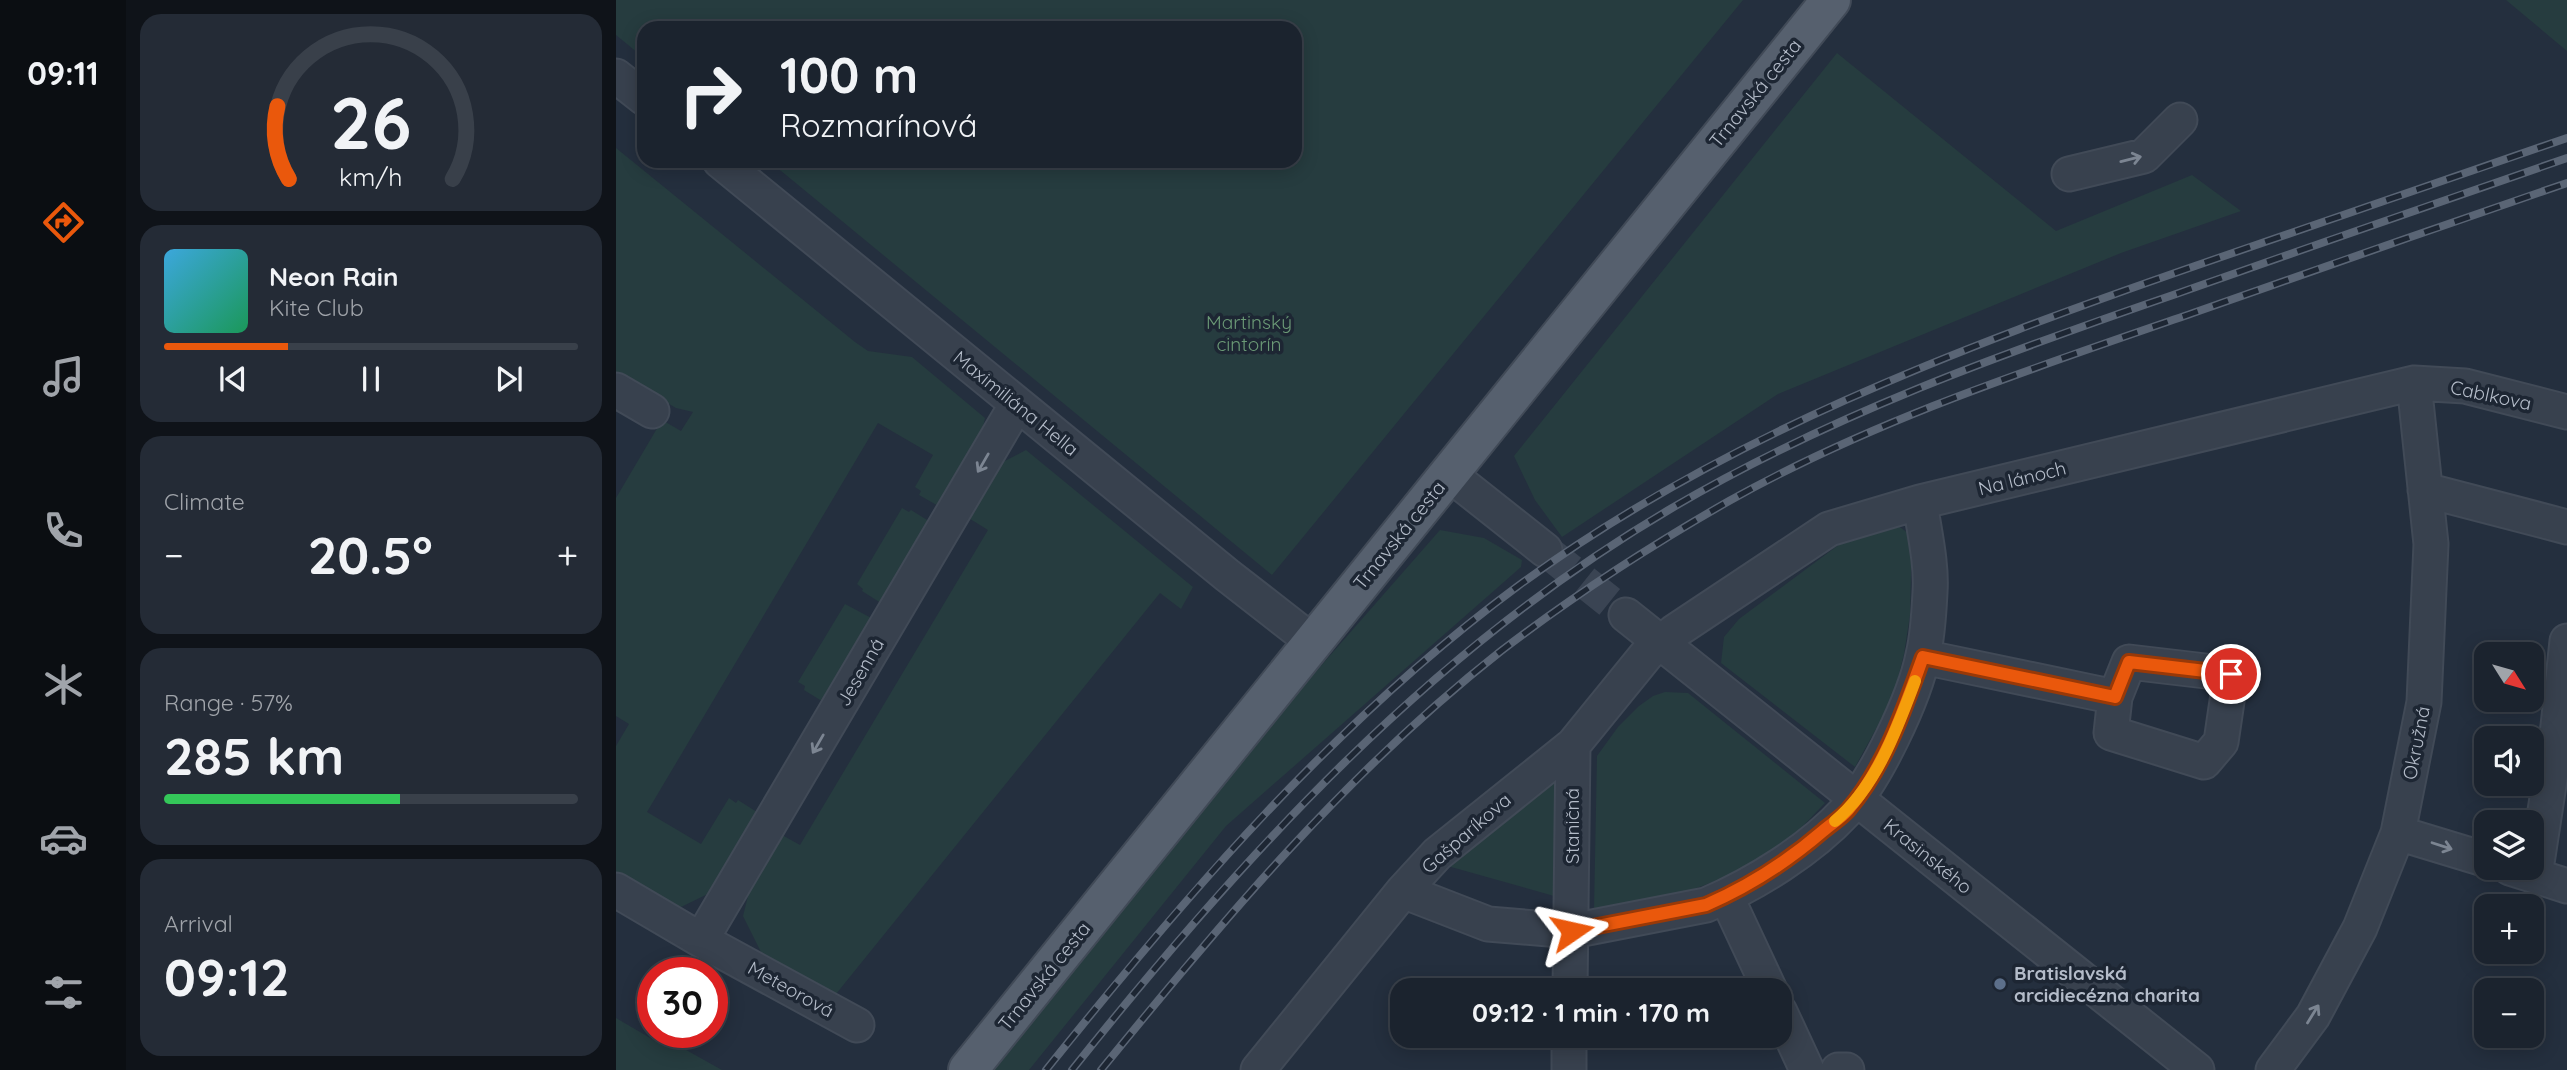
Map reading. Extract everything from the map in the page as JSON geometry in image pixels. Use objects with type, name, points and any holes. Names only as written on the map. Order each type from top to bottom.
[{"type":"main road","name":"Trnavská cesta","points":[[968,1070],[1831,0]]},
{"type":"street","points":[[616,76],[637,93]]},
{"type":"street","points":[[2069,174],[2144,156],[2180,120]]},
{"type":"street","name":"Maximiliána Hella","points":[[729,168],[1313,642]]},
{"type":"street","name":"Cablkova","points":[[2414,383],[2465,386],[2567,412]]},
{"type":"street","name":"Okružná","points":[[2273,1070],[2313,1016],[2354,939],[2398,833],[2424,702],[2431,544],[2414,383]]},
{"type":"street","name":"Na lánoch","points":[[1661,643],[1829,529],[1920,502],[2414,383]]},
{"type":"street","points":[[616,390],[652,411]]},
{"type":"street","name":"Jesenná","points":[[701,940],[1017,404]]},
{"type":"street","points":[[1449,474],[1545,550]]},
{"type":"street","points":[[2425,489],[2567,527]]},
{"type":"street","points":[[1403,891],[1488,924],[1572,931],[1706,905],[1788,861],[1846,812],[1873,774],[1901,719],[1923,657],[1930,589],[1920,502]]},
{"type":"street","name":"Krasinského","points":[[1626,615],[2197,1070]]},
{"type":"street","points":[[2538,810],[2558,726],[2567,641]]},
{"type":"street","name":"Gašparíkova","points":[[1258,1070],[1403,891],[1437,854],[1573,745],[1629,673],[1661,643]]},
{"type":"street","points":[[1923,657],[2115,697]]},
{"type":"street","name":"Staničná","points":[[1570,978],[1573,745]]},
{"type":"street","points":[[2398,833],[2474,856]]},
{"type":"street","points":[[2544,879],[2567,886]]},
{"type":"street","name":"Meteorová","points":[[616,890],[857,1025]]},
{"type":"street","points":[[1726,896],[1764,978]]},
{"type":"street","points":[[1792,1038],[1807,1070]]},
{"type":"street","points":[[1569,1048],[1569,1070]]},
{"type":"street","points":[[1838,1070],[1847,1070]]},
{"type":"green space","name":"Martinský cintorín","points":[[616,0],[1743,0],[1272,575],[778,168],[1302,168],[1302,21],[637,21],[637,52],[616,35]]},
{"type":"green space","points":[[2506,0],[2567,0],[2567,51]]},
{"type":"green space","points":[[1837,53],[2056,231],[2192,175],[2241,211],[2121,253],[1778,394],[1562,537],[1535,500],[1514,456]]},
{"type":"green space","points":[[616,148],[637,165],[637,168],[641,168],[855,342],[868,351],[912,357],[985,418],[980,440],[942,508],[919,495],[921,491],[915,487],[933,455],[878,423],[647,812],[701,844],[729,798],[736,803],[738,800],[760,814],[714,891],[681,907],[648,902],[616,883],[616,746],[629,724],[616,716],[616,498],[662,420],[681,431],[693,412],[676,408],[616,372]]},
{"type":"green space","points":[[1026,450],[1193,587],[1181,609],[1160,593],[832,999],[764,958],[743,916],[750,888],[782,835],[800,845],[988,530],[967,517],[999,464]]},
{"type":"green space","points":[[902,508],[909,512],[911,510],[932,523],[884,605],[862,591],[857,584]]},
{"type":"green space","points":[[1893,522],[1912,536],[1910,615],[1904,654],[1893,698],[1855,767],[1721,663],[1724,637],[1739,619],[1856,532]]},
{"type":"green space","points":[[1440,530],[1484,538],[1522,560],[1521,567],[1226,826],[1029,1070],[993,1070],[1298,692]]},
{"type":"green space","points":[[845,604],[875,620],[825,703],[804,690],[805,686],[798,682]]},
{"type":"green space","points":[[1665,692],[1688,693],[1825,803],[1773,850],[1725,877],[1647,902],[1594,910],[1597,756],[1618,727],[1639,706],[1653,696]]},
{"type":"green space","points":[[1556,775],[1554,896],[1444,865]]},
{"type":"green space","points":[[616,1018],[637,1030],[637,1048],[683,1048],[722,1070],[616,1070]]},
{"type":"tunnel","points":[[1545,550],[1626,615]]},
{"type":"railway","points":[[1046,1070],[1209,875],[1325,752],[1451,638],[1518,586],[1596,533],[1676,485],[1759,441],[1930,364],[2106,297],[2567,138]]},
{"type":"railway","points":[[1072,1070],[1205,911],[1274,834],[1346,761],[1421,691],[1500,625],[1584,564],[1672,508],[1793,444],[1919,388],[2111,316],[2567,158]]},
{"type":"railway","points":[[1101,1070],[1193,958],[1289,849],[1391,746],[1501,651],[1584,591],[1670,536],[1784,472],[1840,445],[1956,397],[2567,183]]},
{"type":"slow traffic","points":[[1835,821],[1846,812],[1873,774],[1901,719],[1915,681]]},
{"type":"place","name":"Bratislavská arcidiecézna charita","points":[[2000,984]]},
{"type":"route","points":[[1572,931],[1706,905],[1788,861],[1846,812],[1873,774],[1901,719],[1923,657],[2115,697],[2129,662],[2231,674]]}]
